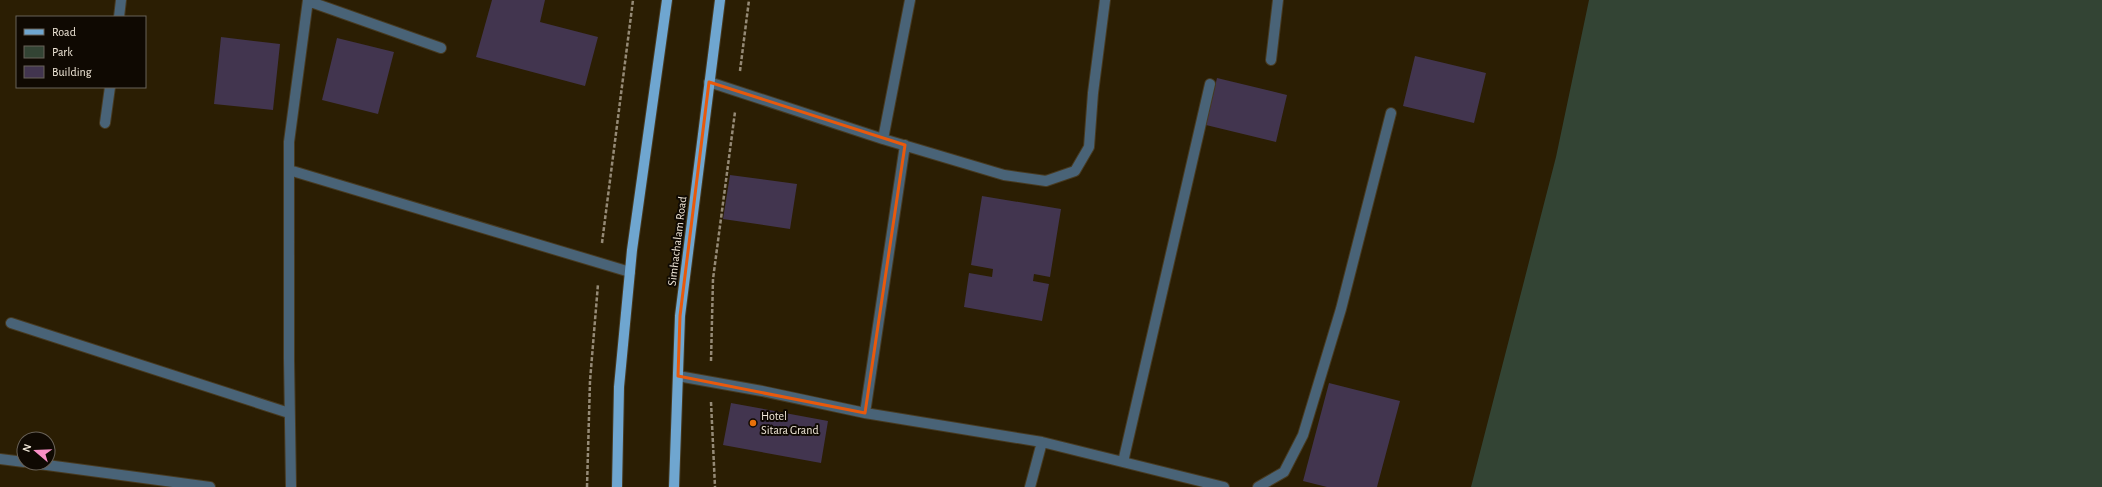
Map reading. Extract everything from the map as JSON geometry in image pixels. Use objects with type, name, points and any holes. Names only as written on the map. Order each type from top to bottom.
[{"type":"main road","points":[[617,487],[620,387],[630,272],[667,0]]},
{"type":"main road","name":"Simhachalam Road","points":[[674,487],[680,316],[720,0]]},
{"type":"street","points":[[119,16],[121,0]]},
{"type":"street","points":[[291,487],[289,413],[289,142],[308,0],[441,48]]},
{"type":"street","points":[[883,139],[910,0]]},
{"type":"street","points":[[709,82],[883,139],[1004,176],[1046,182],[1075,171],[1089,147],[1093,93],[1105,0]]},
{"type":"street","points":[[1271,60],[1278,0]]},
{"type":"street","points":[[1123,462],[1210,84]]},
{"type":"street","points":[[105,123],[110,88]]},
{"type":"street","points":[[1258,487],[1284,472],[1303,435],[1341,309],[1391,113]]},
{"type":"street","points":[[865,413],[905,145]]},
{"type":"street","points":[[289,170],[630,272]]},
{"type":"street","points":[[11,323],[289,413]]},
{"type":"street","points":[[678,376],[865,413],[1042,442],[1224,487]]},
{"type":"street","points":[[1030,487],[1042,442]]},
{"type":"street","points":[[0,459],[16,461]]},
{"type":"street","points":[[56,466],[210,487]]},
{"type":"path","points":[[715,487],[710,382],[714,279],[749,0]]},
{"type":"highlighted area","points":[[709,82],[905,145],[865,413],[678,376],[680,316]]},
{"type":"green space","points":[[1589,0],[2102,0],[2102,487],[1471,487],[1556,157]]},
{"type":"building","points":[[492,0],[545,0],[540,22],[598,37],[585,86],[476,57]]},
{"type":"building","points":[[221,37],[280,44],[273,110],[214,104]]},
{"type":"building","points":[[337,38],[394,52],[378,114],[322,100]]},
{"type":"building","points":[[1415,56],[1486,73],[1474,123],[1403,106]]},
{"type":"building","points":[[1217,78],[1287,95],[1276,142],[1206,125]]},
{"type":"building","points":[[730,175],[797,184],[790,229],[723,219]]},
{"type":"building","points":[[982,196],[1061,209],[1050,277],[1034,274],[1033,281],[1049,284],[1042,321],[964,307],[969,273],[992,277],[993,269],[971,265]]},
{"type":"building","points":[[1329,383],[1400,401],[1377,487],[1327,487],[1303,481]]},
{"type":"building","points":[[731,403],[828,421],[821,463],[723,445]]},
{"type":"place","name":"Hotel Sitara Grand","points":[[753,423]]}]
